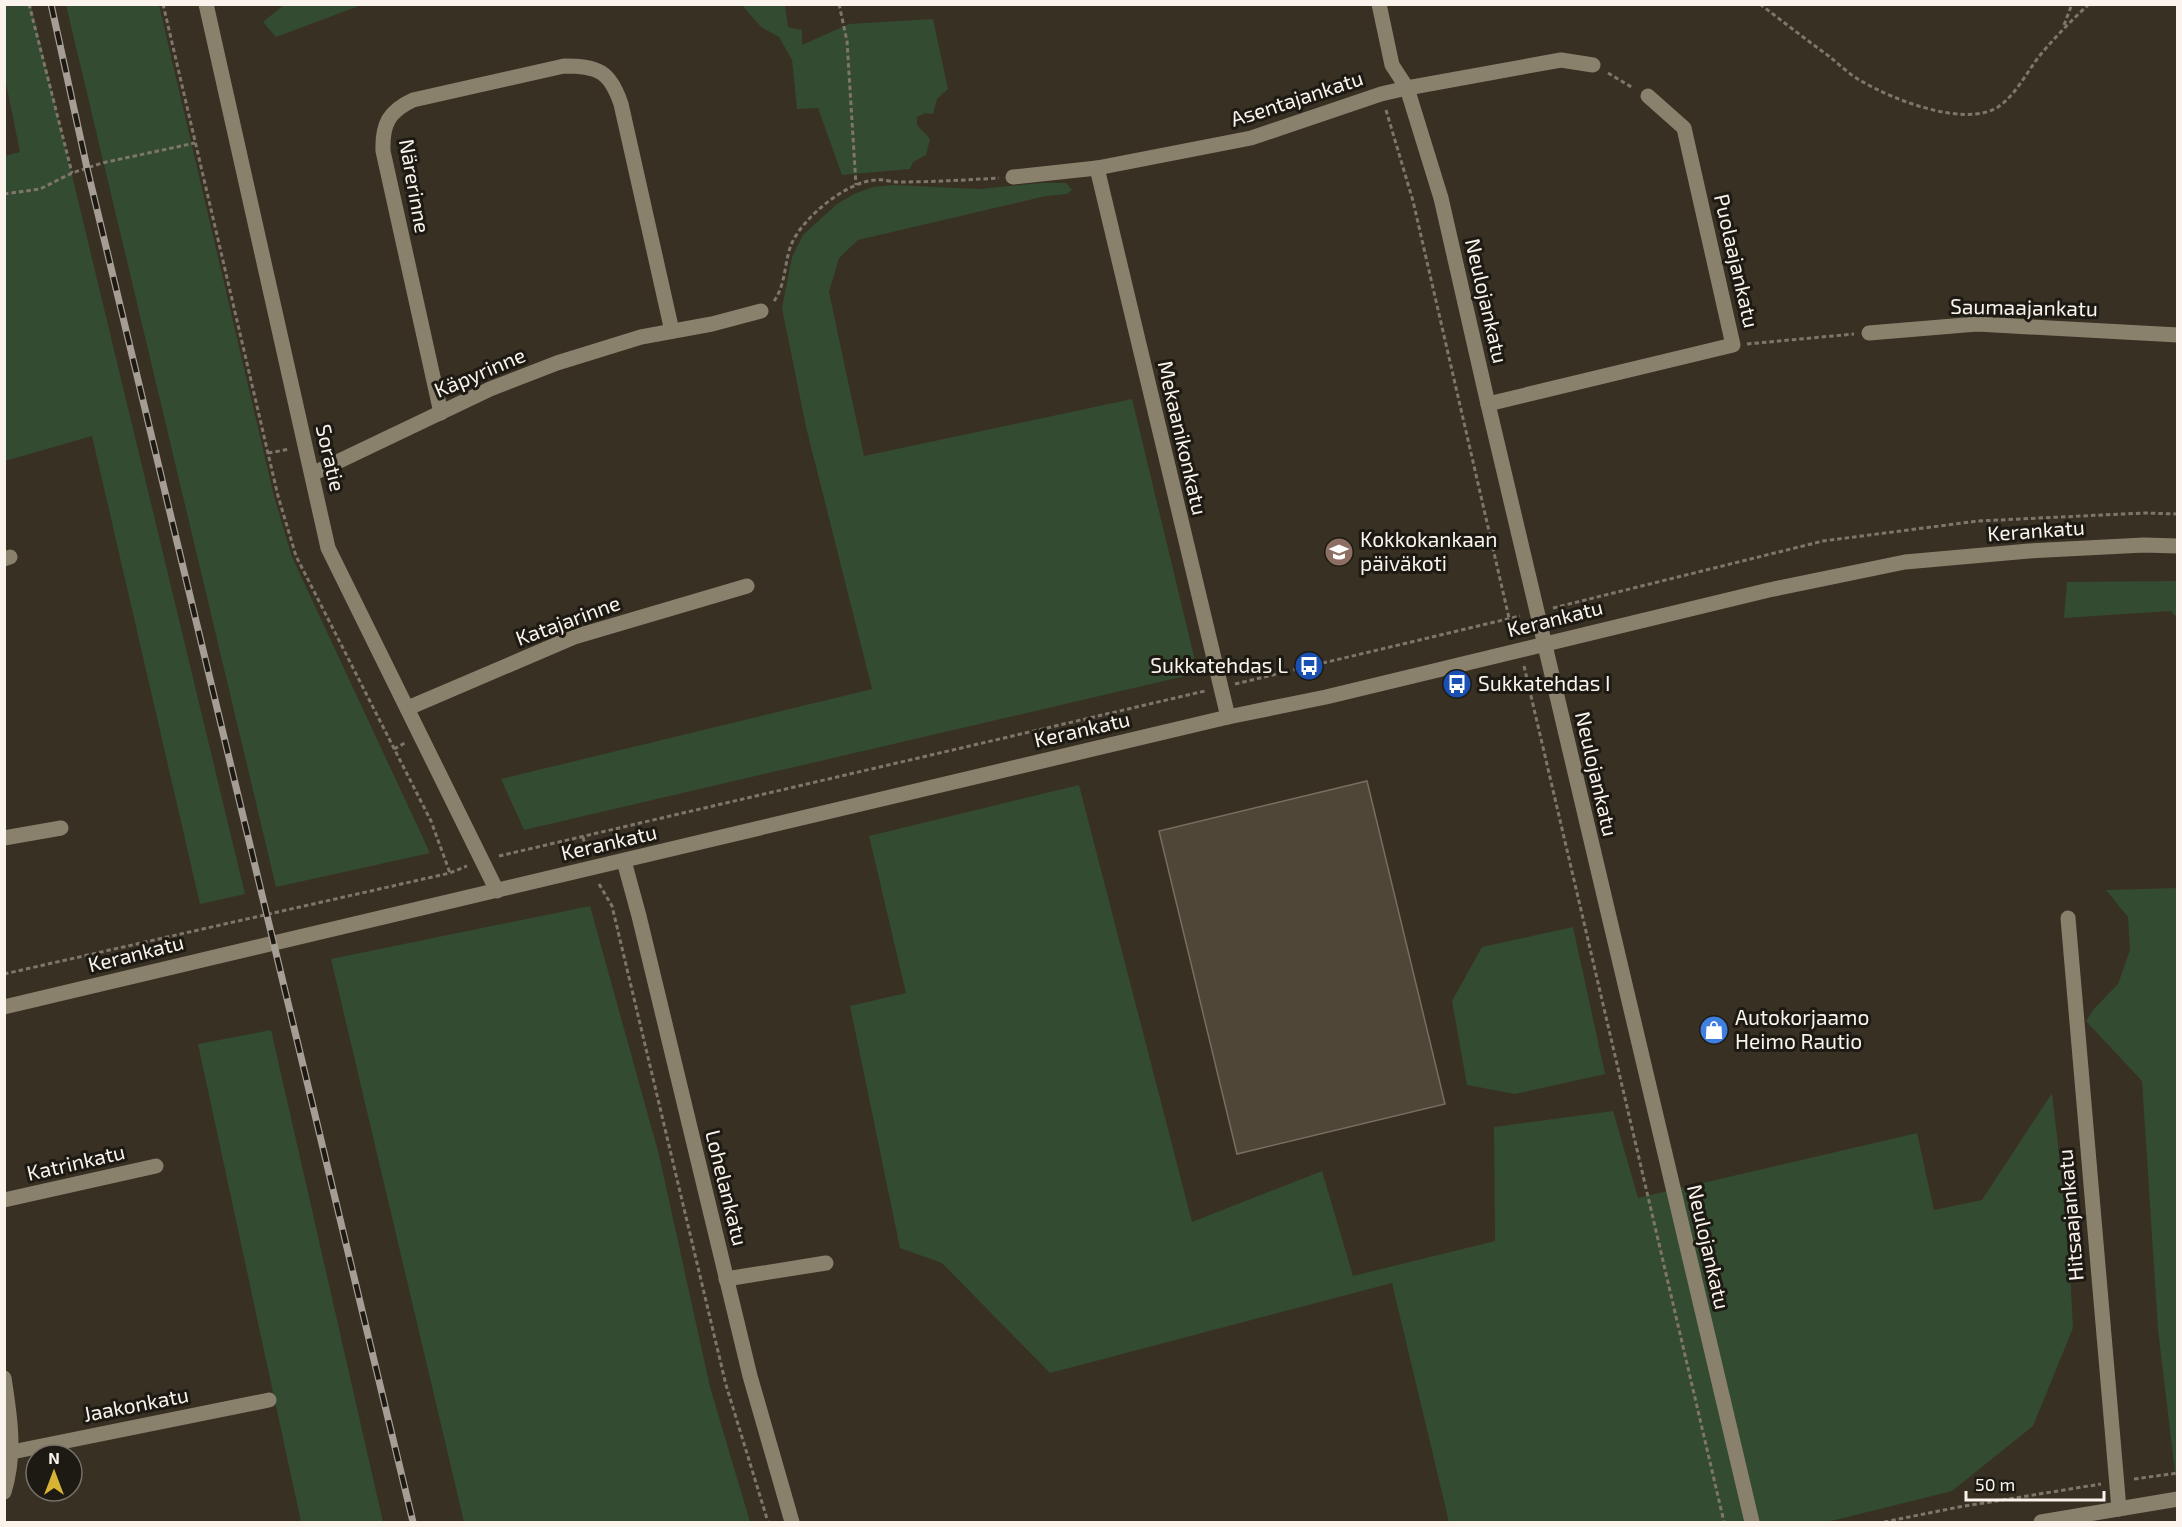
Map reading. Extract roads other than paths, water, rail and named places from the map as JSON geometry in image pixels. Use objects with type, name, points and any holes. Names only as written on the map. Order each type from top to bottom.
[{"type":"street","name":"Soratie","points":[[206,4],[328,549],[497,891]]},
{"type":"street","name":"Neulojankatu","points":[[1379,4],[1392,65],[1407,88],[1441,198],[1536,613],[1752,1522]]},
{"type":"street","name":"Asentajankatu","points":[[1013,177],[1097,168],[1251,138],[1381,94],[1407,88],[1561,60],[1593,65]]},
{"type":"street","name":"Närerinne","points":[[441,412],[382,138],[386,124],[399,107],[425,97],[564,66],[584,66],[603,73],[610,79],[621,104],[672,331]]},
{"type":"street","name":"Puolaajankatu","points":[[1488,404],[1734,345],[1684,128],[1648,96]]},
{"type":"street","name":"Mekaanikonkatu","points":[[1097,168],[1228,717]]},
{"type":"street","name":"Käpyrinne","points":[[312,474],[490,389],[557,363],[641,337],[712,324],[761,311]]},
{"type":"street","name":"Saumaajankatu","points":[[1869,333],[1977,324],[2178,335]]},
{"type":"street","name":"Kerankatu","points":[[4,1007],[1228,717],[1326,697],[1769,590],[1905,562],[2029,551],[2144,545],[2178,546]]},
{"type":"street","name":"Katajarinne","points":[[408,708],[574,637],[747,586]]},
{"type":"street","points":[[4,838],[61,828]]},
{"type":"street","name":"Lohelankatu","points":[[624,861],[750,1376],[792,1522]]},
{"type":"street","name":"Hitsaajankatu","points":[[2068,918],[2119,1509]]},
{"type":"street","name":"Katrinkatu","points":[[4,1200],[156,1166]]},
{"type":"street","points":[[726,1279],[826,1263]]},
{"type":"street","points":[[4,1377],[10,1413],[12,1452],[4,1492]]},
{"type":"street","name":"Jaakonkatu","points":[[12,1452],[269,1400]]},
{"type":"street","points":[[2042,1522],[2178,1499]]},
{"type":"railway","points":[[51,4],[87,168],[413,1522]]},
{"type":"place","name":"Kokkokankaan päiväkoti","points":[[1339,552]]},
{"type":"place","name":"Sukkatehdas L","points":[[1309,666]]},
{"type":"place","name":"Sukkatehdas I","points":[[1457,684]]},
{"type":"place","name":"Autokorjaamo Heimo Rautio","points":[[1714,1030]]}]
